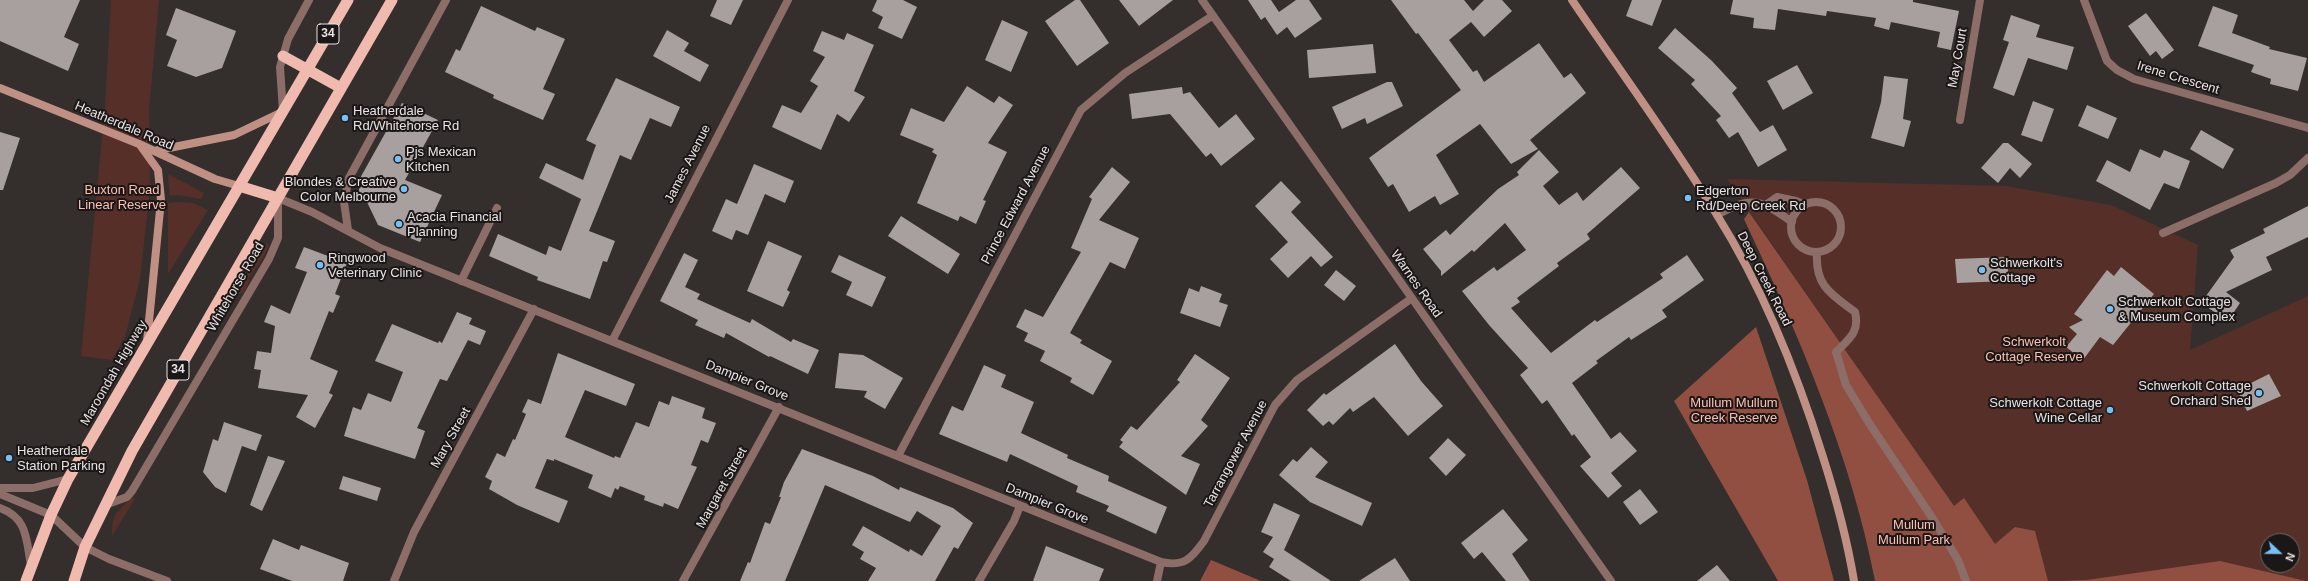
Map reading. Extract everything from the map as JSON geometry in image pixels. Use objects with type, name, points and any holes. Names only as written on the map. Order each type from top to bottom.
[{"type":"highway","name":"34","points":[[239,186],[348,0]]},
{"type":"highway","name":"Whitehorse Road","points":[[278,198],[392,0]]},
{"type":"highway","points":[[283,56],[308,68],[341,88]]},
{"type":"highway","points":[[239,186],[278,198]]},
{"type":"highway","name":"Maroondah Highway","points":[[26,581],[51,515],[68,479],[239,186]]},
{"type":"highway","name":"34","points":[[74,581],[85,547],[105,505],[164,396],[278,198]]},
{"type":"main road","name":"Deep Creek Road","points":[[1572,0],[1717,215],[1753,279],[1777,329],[1807,405],[1838,507],[1854,581]]},
{"type":"main road","name":"Heatherdale Road","points":[[0,88],[139,144],[215,178],[239,186]]},
{"type":"main road","points":[[154,151],[234,135],[283,112]]},
{"type":"main road","points":[[139,144],[158,170],[161,200],[146,346]]},
{"type":"street","points":[[283,112],[280,67],[288,39],[309,0]]},
{"type":"street","points":[[348,230],[344,202],[349,178],[446,0]]},
{"type":"street","name":"James Avenue","points":[[612,341],[788,0]]},
{"type":"street","name":"Warnes Road","points":[[1202,0],[1611,581]]},
{"type":"street","name":"May Court","points":[[1960,120],[1980,0]]},
{"type":"street","name":"Irene Crescent","points":[[2084,0],[2104,54],[2112,65],[2121,72],[2134,79],[2308,128]]},
{"type":"street","name":"Prince Edward Avenue","points":[[898,456],[1081,110],[1125,73],[1212,16]]},
{"type":"street","points":[[2163,233],[2276,183],[2290,175],[2308,158]]},
{"type":"street","points":[[1767,204],[1778,197],[1796,201],[1805,205]]},
{"type":"street","name":"Dampier Grove","points":[[278,198],[348,230],[380,248],[779,407],[1161,562],[1175,565],[1187,560],[1204,541]]},
{"type":"street","name":"Whitehorse Road","points":[[105,505],[127,497],[132,491],[269,259],[278,238],[278,198]]},
{"type":"street","points":[[1717,215],[1732,206],[1747,202],[1767,204],[1792,222]]},
{"type":"street","points":[[1818,202],[1827,205],[1834,210],[1840,222],[1841,230],[1837,242],[1828,250],[1817,252],[1804,250],[1797,244],[1791,231],[1792,222],[1795,214],[1805,205],[1818,202]]},
{"type":"street","points":[[461,281],[497,208]]},
{"type":"street","points":[[1817,252],[1816,268],[1818,277],[1833,295],[1856,312],[1858,324],[1852,335],[1836,352],[1846,385],[1958,560],[1966,581]]},
{"type":"street","name":"Tarrangower Avenue","points":[[1204,541],[1275,405],[1296,380],[1412,298]]},
{"type":"street","name":"Mary Street","points":[[394,581],[414,532],[534,309]]},
{"type":"street","name":"Margaret Street","points":[[684,581],[779,407]]},
{"type":"street","points":[[0,488],[33,488],[68,479]]},
{"type":"street","points":[[0,494],[51,515],[85,547],[109,559],[167,581]]},
{"type":"street","points":[[979,581],[1014,521],[1020,506]]},
{"type":"street","points":[[0,508],[15,515],[23,526],[31,565]]},
{"type":"street","points":[[1157,581],[1161,562]]},
{"type":"green space","name":"Buxton Road Linear Reserve","points":[[111,0],[159,0],[149,110],[150,189],[140,279],[125,337],[112,360],[81,356],[105,106]]},
{"type":"green space","points":[[170,175],[204,193],[201,199],[179,195],[170,196],[168,176]]},
{"type":"green space","name":"Schwerkolt Cottage Reserve","points":[[1727,179],[2006,186],[2111,205],[2198,245],[2190,350],[2308,296],[2308,581],[1993,581],[1973,534]]},
{"type":"green space","points":[[168,203],[193,203],[208,210],[168,274]]},
{"type":"green space","name":"Mullum Mullum Park","points":[[1749,212],[1954,506],[1964,498],[1995,544],[2015,527],[2035,531],[2048,581],[1875,581],[1865,534],[1837,441],[1803,351],[1744,219]]},
{"type":"green space","points":[[266,243],[269,245],[262,260],[248,279],[250,281],[243,293],[236,294]]},
{"type":"green space","name":"Mullum Mullum Creek Reserve","points":[[1756,327],[1807,480],[1834,581],[1778,581],[1674,401]]},
{"type":"green space","points":[[133,497],[135,499],[112,536],[113,523],[116,514]]},
{"type":"green space","points":[[1211,560],[1261,581],[1200,581]]},
{"type":"green space","points":[[2220,561],[2260,570],[2260,573],[2272,573],[2306,581],[2064,581],[2087,580]]},
{"type":"building","points":[[0,0],[80,0],[64,37],[79,44],[68,71],[0,41]]},
{"type":"building","points":[[717,0],[743,0],[731,25],[710,16]]},
{"type":"building","points":[[877,0],[903,0],[917,7],[902,39],[878,28],[883,17],[872,11]]},
{"type":"building","points":[[1075,0],[1080,0],[1109,43],[1077,66],[1045,21]]},
{"type":"building","points":[[1119,0],[1173,0],[1139,26]]},
{"type":"building","points":[[1248,0],[1271,0],[1279,12],[1296,0],[1309,0],[1322,19],[1295,38],[1287,27],[1277,35],[1265,17],[1261,20]]},
{"type":"building","points":[[1391,0],[1464,0],[1473,11],[1484,0],[1502,0],[1512,11],[1484,37],[1471,22],[1449,40],[1473,72],[1477,70],[1484,82],[1539,43],[1564,78],[1571,73],[1586,93],[1530,140],[1538,149],[1511,164],[1480,124],[1436,155],[1459,194],[1440,205],[1435,196],[1409,212],[1393,184],[1388,187],[1369,158],[1461,90]]},
{"type":"building","points":[[1632,0],[1662,0],[1652,26],[1626,16]]},
{"type":"building","points":[[1733,0],[1913,0],[1913,2],[1959,11],[1951,50],[1937,47],[1940,32],[1891,22],[1889,30],[1874,26],[1876,18],[1827,11],[1826,16],[1778,9],[1775,30],[1753,28],[1754,18],[1730,14]]},
{"type":"building","points":[[481,6],[535,31],[537,27],[565,39],[543,89],[555,94],[543,120],[493,98],[494,95],[445,72],[456,49],[460,51]]},
{"type":"building","points":[[2213,6],[2238,15],[2232,33],[2270,47],[2269,49],[2307,58],[2298,91],[2270,84],[2271,79],[2251,72],[2254,65],[2198,46]]},
{"type":"building","points":[[176,8],[236,31],[222,68],[196,77],[167,66],[177,40],[166,35]]},
{"type":"building","points":[[2146,13],[2174,50],[2162,59],[2156,51],[2150,56],[2128,26]]},
{"type":"building","points":[[2011,15],[2040,25],[2036,37],[2074,47],[2067,70],[2028,58],[2014,96],[1993,88],[2009,42],[2003,40]]},
{"type":"building","points":[[1002,20],[1028,32],[1011,72],[985,60]]},
{"type":"building","points":[[1675,28],[1712,61],[1737,88],[1732,93],[1760,132],[1773,125],[1787,150],[1758,167],[1738,132],[1729,138],[1716,120],[1721,116],[1691,84],[1695,80],[1658,48]]},
{"type":"building","points":[[667,30],[689,43],[684,51],[709,65],[700,82],[653,56]]},
{"type":"building","points":[[822,31],[844,40],[847,33],[874,45],[854,91],[865,97],[849,122],[837,114],[821,150],[772,127],[782,105],[801,113],[818,86],[810,81],[825,57],[813,51]]},
{"type":"building","points":[[1373,44],[1376,73],[1309,78],[1307,50]]},
{"type":"building","points":[[1797,65],[1813,93],[1783,110],[1767,81]]},
{"type":"building","points":[[1884,76],[1908,79],[1903,119],[1911,121],[1904,147],[1871,138],[1881,102]]},
{"type":"building","points":[[616,78],[680,107],[671,127],[650,118],[631,160],[620,155],[589,231],[615,241],[607,262],[603,261],[590,299],[537,280],[538,277],[489,256],[498,234],[546,255],[549,246],[561,251],[581,199],[539,178],[546,163],[583,180],[596,145],[586,140]]},
{"type":"building","points":[[1387,82],[1392,82],[1403,106],[1367,124],[1365,118],[1342,129],[1332,107]]},
{"type":"building","points":[[967,86],[994,103],[999,96],[1013,105],[988,143],[1007,152],[983,200],[986,201],[976,224],[960,216],[958,221],[917,203],[937,155],[932,152],[934,149],[900,135],[911,108],[944,122]]},
{"type":"building","points":[[1182,87],[1183,94],[1190,92],[1219,128],[1236,114],[1255,139],[1221,166],[1211,153],[1206,157],[1170,114],[1132,119],[1129,94]]},
{"type":"building","points":[[2033,101],[2054,109],[2042,142],[2021,135]]},
{"type":"building","points":[[402,103],[438,120],[405,180],[442,195],[420,242],[378,225],[367,202],[360,199],[358,192],[362,182],[359,180]]},
{"type":"building","points":[[2087,105],[2117,118],[2108,139],[2078,126]]},
{"type":"building","points":[[2201,130],[2234,149],[2223,169],[2190,149]]},
{"type":"building","points":[[0,132],[20,138],[3,190],[0,190]]},
{"type":"building","points":[[2003,143],[2008,143],[2032,164],[2020,178],[2010,168],[1998,183],[1981,168]]},
{"type":"building","points":[[2140,149],[2160,158],[2164,150],[2190,161],[2179,189],[2164,183],[2150,210],[2096,181],[2107,160],[2130,172]]},
{"type":"building","points":[[1539,150],[1559,172],[1543,186],[1559,205],[1577,192],[1583,201],[1621,167],[1640,188],[1587,234],[1590,239],[1557,263],[1559,266],[1517,298],[1520,302],[1511,308],[1551,353],[1595,320],[1597,322],[1663,278],[1660,274],[1687,255],[1704,280],[1662,310],[1667,317],[1631,340],[1629,337],[1596,361],[1598,363],[1572,383],[1611,439],[1620,432],[1637,451],[1611,473],[1622,486],[1608,498],[1580,466],[1591,457],[1574,434],[1572,436],[1547,400],[1542,404],[1520,375],[1528,368],[1489,325],[1462,291],[1494,267],[1497,271],[1526,250],[1505,223],[1474,252],[1472,250],[1441,276],[1441,271],[1423,249],[1446,230],[1450,235],[1498,189],[1519,175],[1517,172]]},
{"type":"building","points":[[754,164],[794,181],[785,203],[765,194],[748,235],[736,230],[732,240],[712,231],[726,199],[737,204]]},
{"type":"building","points":[[1112,167],[1130,182],[1099,220],[1139,238],[1125,269],[1110,262],[1070,333],[1082,340],[1080,343],[1112,361],[1093,395],[1070,382],[1072,378],[1040,361],[1045,351],[1024,341],[1028,333],[1016,327],[1025,309],[1043,317],[1081,252],[1071,248],[1092,199],[1089,197]]},
{"type":"building","points":[[1281,181],[1301,202],[1291,212],[1333,257],[1321,267],[1311,256],[1288,278],[1270,259],[1288,242],[1255,206]]},
{"type":"building","points":[[2308,206],[2308,237],[2266,257],[2272,270],[2226,292],[2240,303],[2228,321],[2201,303],[2234,257],[2230,250],[2265,233],[2263,229]]},
{"type":"building","points":[[901,216],[960,254],[948,274],[888,236]]},
{"type":"building","points":[[768,241],[802,256],[787,290],[790,292],[783,307],[747,291]]},
{"type":"building","points":[[304,247],[336,259],[350,255],[335,294],[340,296],[333,313],[329,311],[310,359],[338,371],[329,393],[333,395],[315,428],[296,417],[308,395],[258,388],[261,370],[254,369],[257,351],[271,353],[275,326],[264,322],[271,305],[290,314],[307,272],[295,268]]},
{"type":"building","points":[[684,253],[698,260],[685,287],[700,294],[697,299],[750,323],[752,319],[791,342],[793,339],[819,350],[808,374],[770,356],[769,357],[726,333],[724,338],[695,325],[698,320],[660,301]]},
{"type":"building","points":[[839,255],[886,277],[872,307],[846,295],[852,282],[831,272]]},
{"type":"building","name":"Schwerkolt's Cottage","points":[[2008,257],[2008,281],[1957,283],[1955,259]]},
{"type":"building","name":"Schwerkolt Cottage & Museum Complex","points":[[2121,267],[2154,294],[2113,345],[2100,337],[2083,360],[2066,347],[2077,334],[2069,327],[2083,320],[2074,314],[2107,270],[2114,276]]},
{"type":"building","points":[[1336,270],[1356,286],[1344,301],[1324,285]]},
{"type":"building","points":[[1201,286],[1222,294],[1219,302],[1228,305],[1220,327],[1180,313],[1189,288],[1199,292]]},
{"type":"building","points":[[457,312],[472,318],[469,324],[486,331],[480,345],[468,340],[447,381],[440,379],[417,428],[425,431],[415,459],[344,436],[353,407],[361,410],[368,393],[391,402],[403,372],[375,361],[392,324],[438,343],[439,341],[442,343]]},
{"type":"building","points":[[1395,344],[1421,381],[1443,406],[1408,436],[1374,397],[1353,412],[1350,408],[1333,425],[1329,421],[1323,426],[1307,410],[1324,393],[1326,395]]},
{"type":"building","points":[[558,353],[635,384],[626,406],[585,390],[565,437],[614,458],[615,456],[620,458],[636,422],[649,427],[659,401],[669,405],[672,396],[705,408],[702,418],[716,423],[708,443],[701,440],[691,465],[697,467],[678,509],[664,503],[663,507],[644,500],[645,496],[620,486],[618,490],[615,488],[611,498],[588,488],[593,475],[554,459],[554,461],[547,459],[535,488],[568,501],[559,523],[517,505],[489,489],[492,481],[485,477],[497,453],[505,457],[513,439],[515,440],[526,414],[522,412],[528,399],[541,404]]},
{"type":"building","points":[[839,353],[863,355],[903,378],[885,409],[864,397],[867,391],[835,388]]},
{"type":"building","points":[[1195,354],[1230,378],[1201,420],[1208,426],[1181,456],[1200,464],[1186,495],[1119,447],[1123,442],[1120,440],[1131,426],[1137,430],[1180,382],[1177,380]]},
{"type":"building","points":[[984,365],[1006,375],[1001,387],[1034,402],[1021,433],[1068,455],[1067,458],[1109,476],[1108,481],[1167,507],[1156,534],[1106,511],[1109,506],[1076,492],[1078,486],[1010,454],[1007,462],[939,434],[952,406],[963,411]]},
{"type":"building","name":"Schwerkolt Cottage Orchard Shed","points":[[2269,374],[2281,396],[2247,411],[2237,390]]},
{"type":"building","points":[[224,422],[262,435],[256,451],[242,446],[226,493],[215,487],[203,472],[213,439],[218,441]]},
{"type":"building","points":[[1448,438],[1466,455],[1446,476],[1429,458]]},
{"type":"building","points":[[1311,447],[1328,462],[1315,477],[1372,503],[1362,526],[1310,502],[1279,475],[1293,459],[1297,462]]},
{"type":"building","points":[[802,449],[873,476],[899,490],[900,487],[953,508],[973,523],[958,549],[954,547],[935,581],[868,581],[876,568],[860,559],[864,552],[852,545],[863,526],[909,552],[910,549],[922,556],[941,526],[917,511],[910,522],[825,485],[785,581],[740,581],[748,562],[750,563],[765,522],[770,524],[781,497],[779,497],[784,482]]},
{"type":"building","points":[[268,456],[285,461],[262,511],[250,505]]},
{"type":"building","points":[[343,476],[381,488],[377,501],[339,489]]},
{"type":"building","points":[[1640,489],[1658,512],[1640,525],[1623,502]]},
{"type":"building","points":[[1274,503],[1300,515],[1284,550],[1331,581],[1291,581],[1269,567],[1274,559],[1263,552],[1273,537],[1261,532]]},
{"type":"building","points":[[1503,509],[1528,540],[1512,554],[1530,581],[1506,581],[1482,552],[1474,559],[1461,543]]},
{"type":"building","points":[[273,539],[299,550],[301,545],[349,563],[343,581],[292,581],[260,569]]},
{"type":"building","points":[[1046,546],[1104,569],[1099,581],[1033,581]]},
{"type":"building","points":[[1395,558],[1410,581],[1359,581]]},
{"type":"building","points":[[1717,565],[1730,581],[1697,581]]},
{"type":"place","name":"Heatherdale Rd/Whitehorse Rd","points":[[345,118]]},
{"type":"place","name":"Pjs Mexican Kitchen","points":[[398,159]]},
{"type":"place","name":"Blondes & Creative Color Melbourne","points":[[404,189]]},
{"type":"place","name":"Edgerton Rd/Deep Creek Rd","points":[[1688,198]]},
{"type":"place","name":"Acacia Financial Planning","points":[[399,224]]},
{"type":"place","name":"Ringwood Veterinary Clinic","points":[[320,265]]},
{"type":"place","name":"Schwerkolt's Cottage","points":[[1982,270]]},
{"type":"place","name":"Schwerkolt Cottage & Museum Complex","points":[[2110,309]]},
{"type":"place","name":"Schwerkolt Cottage Orchard Shed","points":[[2259,393]]},
{"type":"place","name":"Schwerkolt Cottage Wine Cellar","points":[[2110,410]]},
{"type":"place","name":"Heatherdale Station Parking","points":[[9,458]]}]
